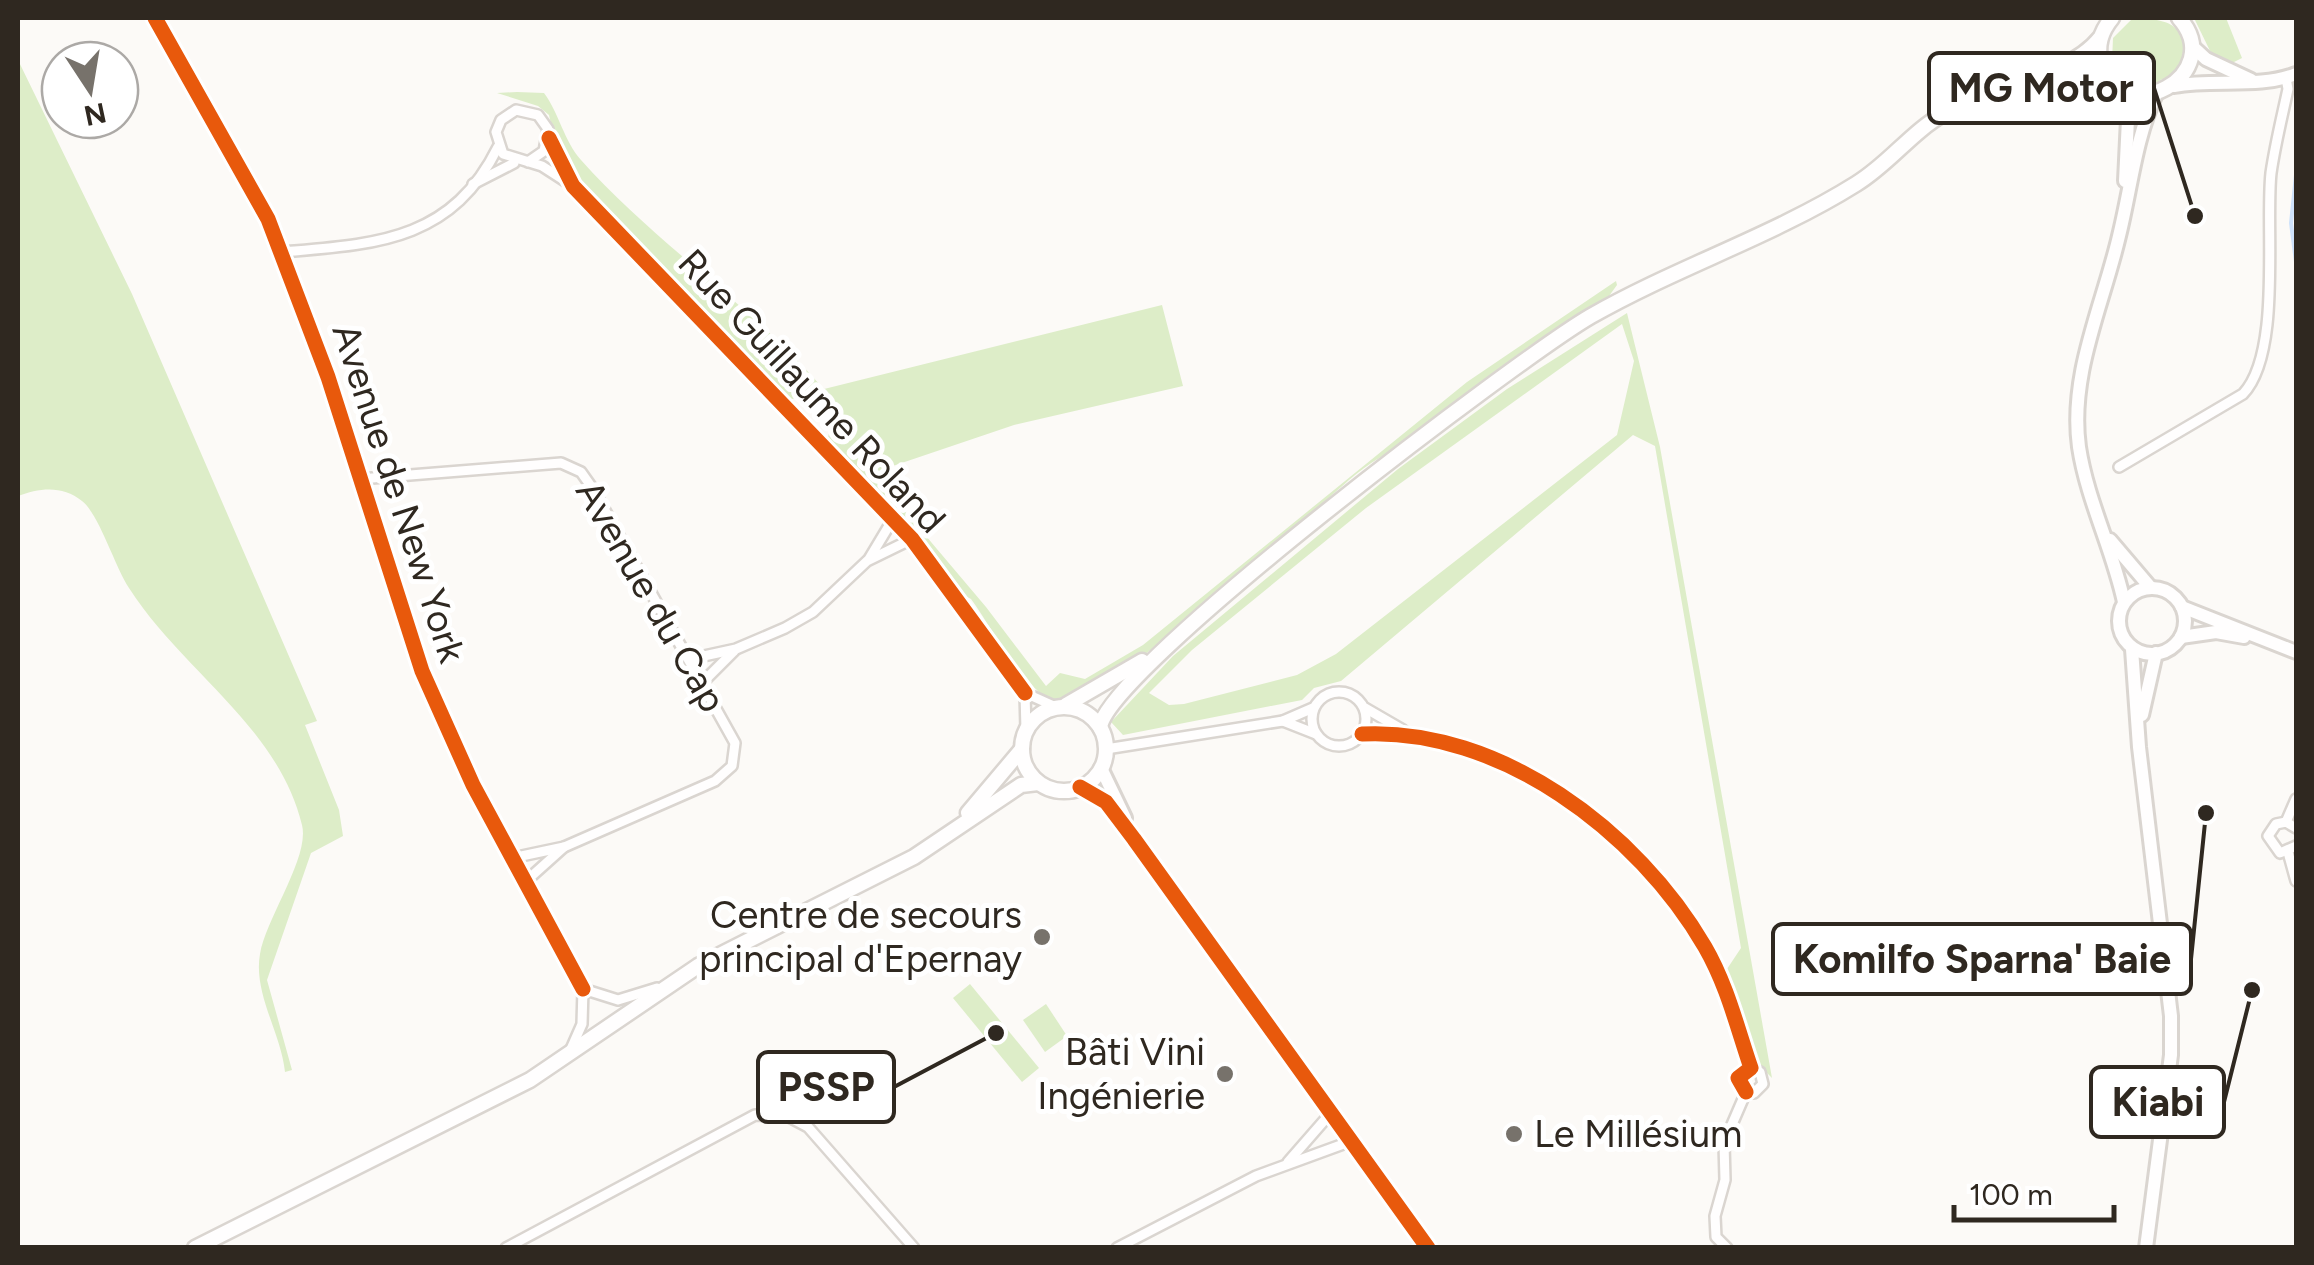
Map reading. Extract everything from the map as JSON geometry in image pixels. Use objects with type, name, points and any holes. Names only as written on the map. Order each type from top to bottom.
[{"type":"main road","points":[[1038,783],[1024,764],[1022,749],[1026,730],[1042,712],[1095,692],[1168,644],[1457,409],[1560,336],[1628,297],[1843,192],[1944,114],[2077,59],[2112,18]]},
{"type":"main road","points":[[2182,19],[2192,46],[2206,59],[2258,83]]},
{"type":"main road","points":[[2101,29],[2102,65],[2109,78],[2123,90],[2156,94],[2174,86],[2209,80],[2258,83],[2291,76]]},
{"type":"main road","points":[[2174,86],[2190,61],[2192,46]]},
{"type":"main road","points":[[1992,94],[2062,78],[2109,78]]},
{"type":"main road","points":[[2123,90],[2128,120],[2125,208]]},
{"type":"main road","points":[[2146,1248],[2171,1046],[2164,937],[2139,747],[2132,649],[2118,621],[2124,602],[2079,445],[2078,410],[2090,335],[2138,145],[2156,94]]},
{"type":"main road","points":[[2102,528],[2130,568],[2150,588],[2169,592],[2182,607],[2293,653]]},
{"type":"main road","points":[[2124,602],[2150,588]]},
{"type":"main road","points":[[2181,637],[2182,607]]},
{"type":"main road","points":[[2139,747],[2156,654],[2181,637],[2216,632],[2262,639]]},
{"type":"main road","points":[[1100,727],[1117,696],[1168,644]]},
{"type":"main road","points":[[2132,649],[2156,654]]},
{"type":"main road","points":[[1059,707],[1086,713],[1100,727],[1106,749],[1101,768],[1080,788]]},
{"type":"main road","points":[[954,828],[1022,749]]},
{"type":"main road","points":[[1101,768],[1134,839]]},
{"type":"main road","points":[[195,1248],[565,1059],[670,984],[730,947],[914,857],[1021,785],[1038,783],[1060,790],[1080,788],[1106,802],[1428,1248]]},
{"type":"street","name":"Avenue de New York","points":[[155,18],[268,218],[328,377],[422,672],[473,785],[583,989]]},
{"type":"street","points":[[2119,468],[2243,394],[2253,381],[2269,294],[2271,176],[2291,76]]},
{"type":"street","points":[[282,252],[379,244],[409,234],[434,220],[473,184],[498,147],[498,125],[516,110],[538,115],[548,138],[544,151],[473,184]]},
{"type":"street","name":"Rue Guillaume Roland","points":[[548,138],[573,186],[912,538],[1025,693]]},
{"type":"street","points":[[498,147],[523,162]]},
{"type":"street","name":"Rue Guillaume Roland","points":[[523,162],[573,186]]},
{"type":"street","name":"Avenue du Cap","points":[[360,479],[562,463],[573,466],[593,489],[704,681],[736,743],[735,759],[715,781],[564,847]]},
{"type":"street","points":[[868,561],[893,519]]},
{"type":"street","points":[[690,659],[736,649],[813,612],[868,561],[912,538]]},
{"type":"street","points":[[704,681],[736,649]]},
{"type":"street","points":[[1106,749],[1283,721],[1313,708],[1325,694],[1343,691],[1405,732]]},
{"type":"street","points":[[1026,730],[1025,693],[1059,707]]},
{"type":"street","points":[[1313,708],[1316,734]]},
{"type":"street","points":[[1362,734],[1364,708]]},
{"type":"street","points":[[1283,721],[1339,746],[1362,734],[1405,732],[1444,740],[1510,769],[1598,823],[1639,860],[1704,946],[1730,1002],[1752,1068],[1760,1072],[1763,1084],[1754,1093],[1746,1092]]},
{"type":"street","points":[[2286,822],[2296,800]]},
{"type":"street","points":[[2296,828],[2286,822],[2276,824],[2268,836],[2274,850],[2292,849],[2296,882]]},
{"type":"street","points":[[512,858],[564,847]]},
{"type":"street","points":[[526,882],[564,847]]},
{"type":"street","points":[[565,1059],[582,1024],[583,989],[618,1000],[670,984]]},
{"type":"street","points":[[1746,1092],[1738,1078],[1752,1068]]},
{"type":"street","points":[[1727,1248],[1716,1237],[1715,1216],[1724,1180],[1724,1142],[1746,1092]]},
{"type":"street","points":[[506,1248],[755,1115],[773,1114],[808,1128],[914,1248]]},
{"type":"street","points":[[1286,1164],[1307,1146],[1330,1115]]},
{"type":"street","points":[[1117,1248],[1286,1164],[1349,1142]]},
{"type":"green space","points":[[2133,18],[2171,25],[2182,38],[2176,76],[2160,80],[2158,87],[2132,85],[2112,61],[2113,38]]},
{"type":"green space","points":[[2194,18],[2226,18],[2242,58],[2230,64],[2212,55]]},
{"type":"green space","points":[[18,60],[40,105],[40,140],[57,140],[132,294],[317,721],[305,725],[339,810],[343,836],[311,853],[267,980],[292,1070],[285,1072],[259,969],[264,939],[294,870],[303,838],[290,790],[251,728],[175,646],[129,588],[101,529],[82,501],[59,490],[18,496]]},
{"type":"green space","points":[[497,93],[544,93],[581,160],[640,219],[764,327],[821,386],[820,390],[1162,305],[1183,386],[1014,425],[881,470],[893,497],[986,607],[1046,686],[1060,673],[1085,679],[1143,645],[1467,382],[1616,281],[1617,285],[1609,296],[1532,345],[1356,474],[1158,644],[1080,695],[1055,701],[1034,687],[971,599],[960,593],[917,537],[827,441],[835,411],[818,391],[789,400],[574,179],[557,151],[549,115],[538,106]]},
{"type":"green space","points":[[1627,313],[1660,447],[1772,1078],[1756,1062],[1741,1006],[1725,972],[1741,948],[1655,446],[1633,435],[1341,681],[1314,688],[1302,700],[1123,735],[1111,722],[1173,656],[1398,469],[1507,389]],"holes":[[[1622,324],[1634,361],[1617,435],[1336,654],[1297,675],[1184,704],[1169,705],[1149,693],[1192,650],[1366,508]]]},
{"type":"green space","points":[[970,984],[1039,1068],[1022,1082],[953,998]]},
{"type":"green space","points":[[1046,1004],[1067,1036],[1045,1052],[1023,1020]]},
{"type":"waterway","points":[[2296,175],[2291,223],[2296,262]]},
{"type":"cycle path","points":[[155,18],[268,219],[328,377],[422,671],[473,785],[583,989]]},
{"type":"cycle path","points":[[549,138],[573,186],[912,539],[1025,693]]},
{"type":"cycle path","points":[[1362,734],[1413,736],[1464,748],[1513,768],[1560,794],[1603,827],[1677,904],[1713,961],[1751,1068],[1738,1078],[1746,1092]]},
{"type":"cycle path","points":[[1080,787],[1106,802],[1134,839],[1428,1248]]},
{"type":"place","name":"MG Motor","points":[[2195,216]]},
{"type":"place","name":"Komilfo Sparna' Baie","points":[[2206,813]]},
{"type":"place","name":"Centre de secours principal d'Epernay","points":[[1042,937]]},
{"type":"place","name":"Kiabi","points":[[2252,990]]},
{"type":"place","name":"PSSP","points":[[996,1033]]},
{"type":"place","name":"Bâti Vini Ingénierie","points":[[1225,1074]]},
{"type":"place","name":"Le Millésium","points":[[1514,1134]]}]
